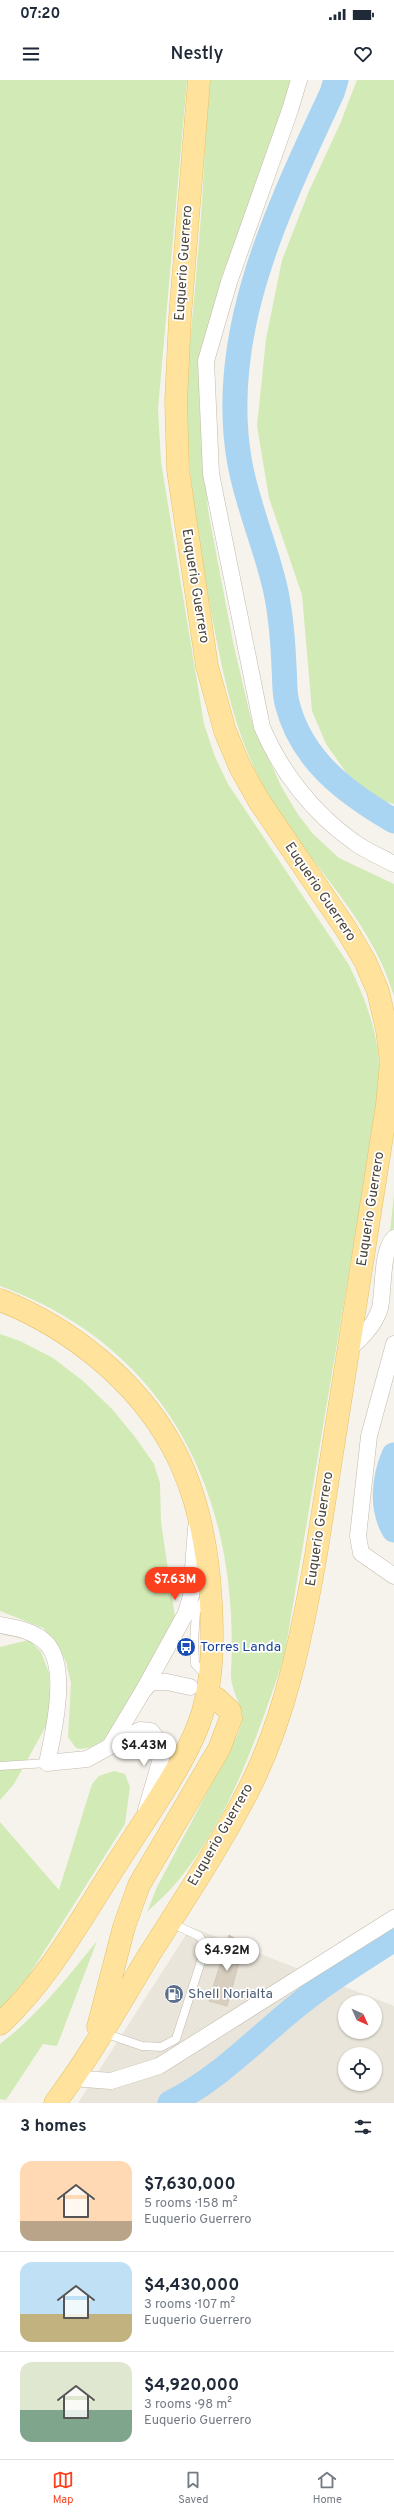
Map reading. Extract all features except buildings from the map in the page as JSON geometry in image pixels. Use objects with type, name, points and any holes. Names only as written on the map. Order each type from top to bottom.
[{"type":"main road","name":"Euquerio Guerrero","points":[[56,2101],[97,2040],[219,1843],[250,1787],[270,1739],[291,1676],[305,1617],[388,1105],[391,1062],[388,1030],[378,991],[365,961],[346,929],[259,801],[240,767],[225,732],[207,666],[178,470],[176,401],[180,317],[199,80]]},
{"type":"main road","points":[[0,1300],[48,1323],[80,1344],[108,1367],[135,1395],[172,1446],[197,1509],[204,1536],[210,1589],[212,1654],[205,1688],[203,1710],[196,1733],[141,1825],[42,1977],[0,2024]]},
{"type":"main road","points":[[97,2040],[124,1926],[139,1885],[219,1749],[228,1728],[230,1711],[205,1688]]},
{"type":"street","points":[[298,80],[290,110],[229,282],[206,361],[212,474],[262,727],[273,753],[320,814],[354,843],[394,864]]},
{"type":"street","points":[[349,1349],[372,1326],[380,1308],[386,1258],[394,1238]]},
{"type":"street","points":[[394,1344],[392,1361],[369,1436],[358,1536],[361,1553],[394,1576]]},
{"type":"street","points":[[110,1746],[143,1691],[186,1613],[191,1596],[197,1509]]},
{"type":"street","points":[[0,1625],[20,1629],[36,1635],[48,1645],[56,1664],[59,1700],[47,1763],[87,1759],[140,1730],[151,1731],[161,1744],[162,1755],[141,1825]]},
{"type":"street","points":[[143,1691],[151,1682],[157,1681],[205,1688]]},
{"type":"street","points":[[74,2075],[84,2079],[111,2081],[159,2066],[394,1918]]},
{"type":"lane","points":[[0,1766],[47,1763]]},
{"type":"lane","points":[[97,2040],[161,2048],[176,2039],[206,1946],[199,1936],[170,1922]]},
{"type":"shaded area","points":[[191,1927],[366,1995],[338,1995],[338,2039],[382,2039],[382,2001],[394,2006],[394,2103],[78,2103]]},
{"type":"green space","points":[[0,80],[187,80],[158,409],[161,462],[204,724],[215,757],[228,784],[349,965],[368,1010],[376,1039],[380,1070],[380,1088],[284,1658],[253,1746],[241,1775],[213,1831],[177,1882],[147,1912],[157,1887],[238,1734],[242,1719],[240,1707],[231,1679],[231,1609],[223,1548],[207,1490],[183,1438],[151,1390],[110,1348],[59,1313],[0,1286]]},
{"type":"green space","points":[[209,80],[291,80],[270,160],[226,268],[203,342],[199,399],[208,510],[233,642],[251,719],[281,786],[297,813],[313,834],[339,858],[394,884],[394,996],[382,964],[366,934],[266,792],[251,761],[237,725],[219,650],[196,520],[190,475],[187,429],[188,367],[201,218]]},
{"type":"green space","points":[[357,80],[394,80],[394,804],[384,801],[352,781],[326,744],[312,711],[302,595],[269,498],[257,426],[266,339],[282,260],[309,191],[340,124]]},
{"type":"green space","points":[[394,1194],[394,1228],[390,1232]]},
{"type":"green space","points":[[0,1334],[20,1341],[53,1358],[83,1381],[112,1409],[135,1437],[154,1464],[160,1483],[161,1522],[175,1617],[110,1735],[90,1747],[81,1749],[76,1748],[68,1737],[71,1683],[66,1662],[56,1643],[43,1628],[0,1611]]},
{"type":"green space","points":[[29,1640],[41,1652],[49,1673],[51,1717],[14,1784],[0,1800],[0,1647]]},
{"type":"green space","points":[[114,1771],[125,1774],[130,1787],[125,1824],[29,1975],[0,2009],[0,1822],[59,1890],[92,1784],[99,1776]]},
{"type":"green space","points":[[97,1941],[57,2046],[43,2044],[6,2100],[0,2099],[0,2044],[27,2021],[63,1982]]},
{"type":"waterway","points":[[336,80],[332,93],[273,226],[257,272],[245,320],[237,367],[235,415],[243,480],[268,560],[278,601],[285,694],[294,723],[303,742],[314,758],[328,773],[359,799],[394,821]]},
{"type":"waterway","points":[[394,1455],[388,1473],[385,1493],[387,1512],[394,1530]]},
{"type":"waterway","points":[[170,2103],[189,2093],[223,2069],[286,2014],[325,1984],[394,1939]]},
{"type":"place","name":"Torres Landa","points":[[186,1647]]},
{"type":"place","name":"Shell Norialta","points":[[174,1994]]}]
